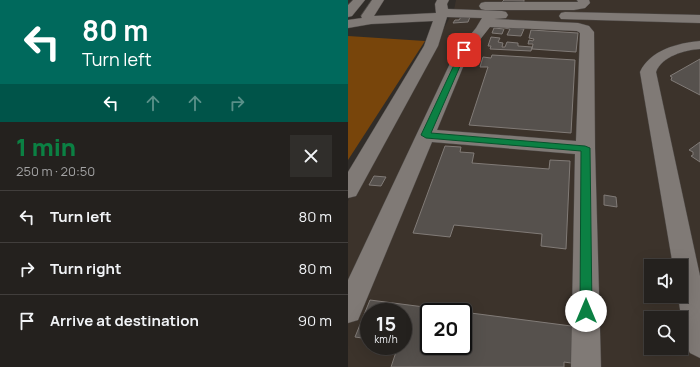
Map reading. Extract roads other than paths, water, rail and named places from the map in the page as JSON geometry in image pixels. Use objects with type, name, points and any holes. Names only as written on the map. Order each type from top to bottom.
[{"type":"lane","points":[[348,13],[358,0]]},
{"type":"lane","points":[[371,20],[367,16],[378,0]]},
{"type":"lane","points":[[485,12],[574,6],[581,5],[584,2],[583,0]]},
{"type":"lane","points":[[348,190],[431,46],[442,10]]},
{"type":"lane","points":[[348,24],[442,10],[700,19]]},
{"type":"lane","points":[[348,310],[461,55],[485,12]]},
{"type":"lane","points":[[485,12],[578,27],[586,30],[586,367]]},
{"type":"lane","points":[[700,45],[686,46],[657,59],[650,64],[648,72],[700,343]]},
{"type":"lane","points":[[426,135],[585,148]]}]
